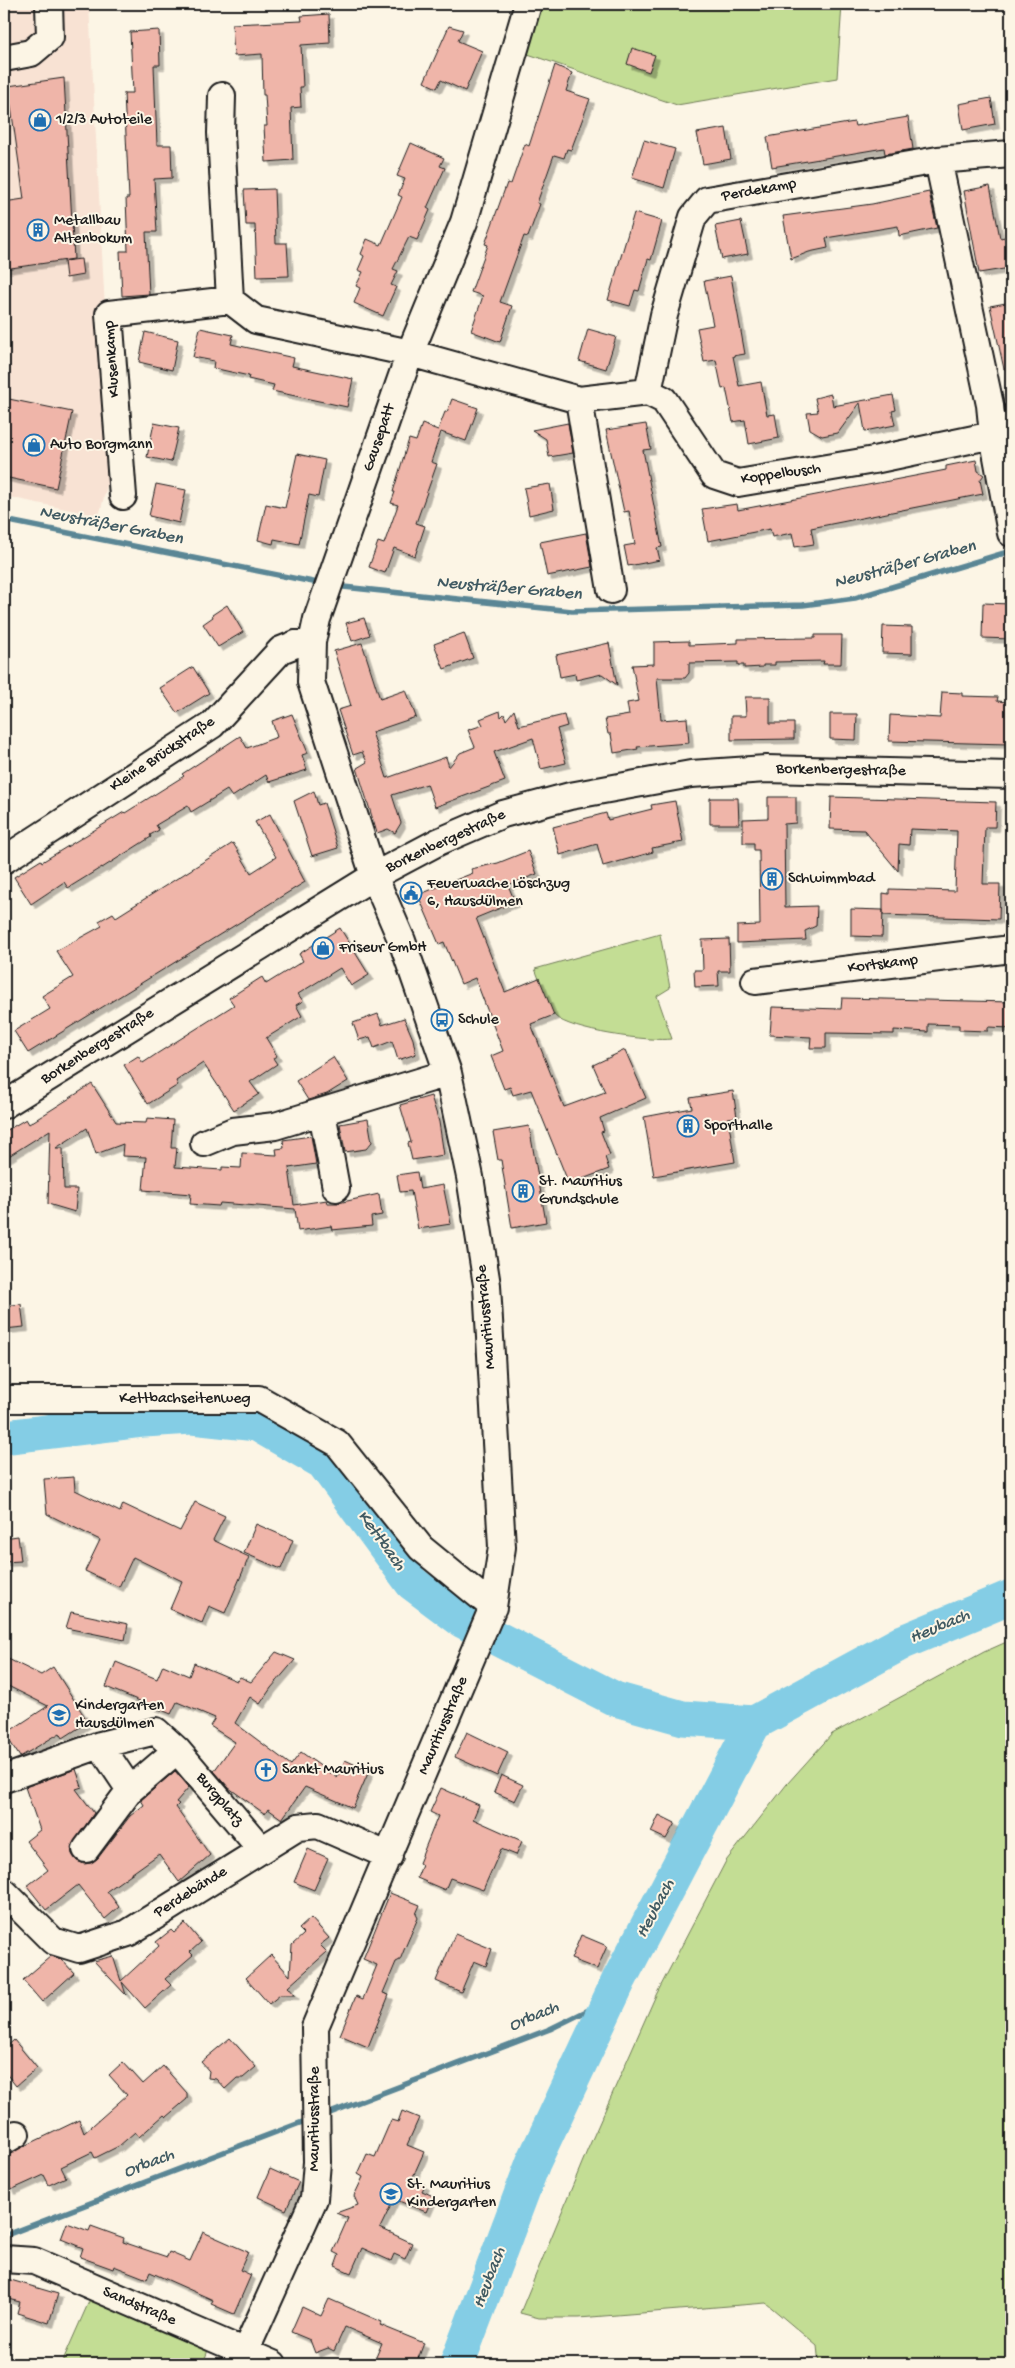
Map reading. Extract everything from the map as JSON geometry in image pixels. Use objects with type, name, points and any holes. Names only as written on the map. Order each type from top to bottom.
[{"type":"street","points":[[4,58],[31,53],[50,37],[49,4]]},
{"type":"street","name":"Gausepatt","points":[[374,876],[311,682],[312,642],[332,574],[410,353],[464,222],[528,4]]},
{"type":"street","points":[[222,96],[221,143],[230,300],[256,320],[410,353],[579,400],[648,392]]},
{"type":"street","name":"Perdekamp","points":[[648,392],[664,316],[693,217],[707,200],[938,160],[1011,154]]},
{"type":"street","points":[[938,160],[990,405],[1002,430],[1011,533]]},
{"type":"street","name":"Klusenkamp","points":[[123,496],[109,314],[230,300]]},
{"type":"street","name":"Koppelbusch","points":[[648,392],[664,400],[714,475],[738,483],[874,460],[1002,430]]},
{"type":"street","points":[[579,400],[611,590]]},
{"type":"street","name":"Kleine Brückstraße","points":[[4,860],[212,725],[281,650],[296,644],[312,642]]},
{"type":"street","name":"Borkenbergestraße","points":[[4,1105],[374,876],[438,842],[503,814],[570,796],[681,776],[766,769],[1011,775]]},
{"type":"street","name":"Mauritiusstraße","points":[[245,2352],[314,2199],[317,2162],[315,2027],[491,1613],[502,1547],[487,1285],[470,1177],[448,1073],[402,941],[374,876]]},
{"type":"street","name":"Kortskamp","points":[[755,981],[1011,949]]},
{"type":"street","points":[[204,1143],[233,1131],[276,1126],[448,1073]]},
{"type":"street","points":[[322,1112],[336,1188]]},
{"type":"street","name":"Kettbachseitenweg","points":[[4,1399],[259,1399],[337,1443],[421,1548],[491,1613]]},
{"type":"street","name":"Burgplatz","points":[[4,1779],[100,1745],[156,1731],[177,1750],[261,1849]]},
{"type":"street","points":[[100,1745],[130,1790]]},
{"type":"street","points":[[86,1849],[130,1790],[177,1750]]},
{"type":"street","name":"Perdebände","points":[[4,1892],[53,1941],[79,1949],[128,1933],[298,1826],[318,1826],[389,1856]]},
{"type":"street","name":"Sandstraße","points":[[4,2259],[34,2261],[273,2364]]},
{"type":"shaded area","points":[[4,4],[89,4],[113,463],[99,516],[4,496]]},
{"type":"green space","points":[[540,4],[842,4],[837,78],[677,105],[525,53]]},
{"type":"green space","points":[[660,934],[670,988],[657,996],[672,1039],[647,1039],[593,1031],[563,1021],[555,1016],[535,969]]},
{"type":"green space","points":[[1011,1640],[1011,2364],[819,2364],[817,2346],[766,2303],[579,2318],[539,2318],[520,2313],[587,2151],[656,1995],[726,1861],[787,1784],[832,1734],[984,1652]]},
{"type":"green space","points":[[91,2297],[208,2350],[203,2364],[64,2364],[64,2358]]},
{"type":"building","points":[[329,14],[330,43],[301,45],[303,87],[300,87],[301,107],[291,108],[293,160],[266,162],[264,126],[267,126],[265,95],[263,95],[262,54],[234,56],[232,24],[302,21],[301,16]]},
{"type":"building","points":[[449,26],[463,30],[458,41],[482,51],[465,91],[441,80],[437,88],[424,82]]},
{"type":"building","points":[[159,30],[160,65],[154,65],[157,145],[171,145],[172,178],[154,179],[157,232],[146,232],[149,294],[122,296],[120,251],[128,251],[126,198],[129,198],[124,93],[133,93],[130,32]]},
{"type":"building","points":[[632,48],[655,55],[649,72],[627,64]]},
{"type":"building","points":[[555,65],[572,73],[566,91],[590,99],[571,150],[567,149],[564,158],[554,155],[537,203],[540,204],[528,237],[524,236],[500,302],[512,306],[500,342],[471,331],[483,296],[471,292],[488,245],[485,244],[507,183],[511,184],[525,144],[529,146]]},
{"type":"building","name":"Metallbau Altenbokum","points":[[64,78],[74,259],[4,269],[4,202],[24,199],[8,86]]},
{"type":"building","points":[[991,98],[995,124],[963,130],[959,104]]},
{"type":"building","points":[[908,117],[913,149],[885,154],[884,148],[772,167],[767,137],[854,122],[855,126]]},
{"type":"building","points":[[726,128],[731,159],[703,164],[697,133]]},
{"type":"building","points":[[644,140],[675,149],[664,188],[632,178]]},
{"type":"building","points":[[411,143],[444,158],[440,166],[445,168],[427,208],[430,210],[417,240],[409,237],[393,269],[398,271],[391,285],[396,287],[383,316],[354,303],[360,288],[356,286],[363,272],[358,270],[364,256],[361,254],[367,239],[381,245],[402,197],[398,195],[405,179],[397,176]]},
{"type":"building","points":[[990,186],[1000,238],[1005,237],[1007,248],[1011,251],[1008,257],[1010,268],[979,273],[964,191]]},
{"type":"building","points":[[274,189],[276,243],[287,243],[289,276],[257,277],[255,225],[246,225],[244,190]]},
{"type":"building","points":[[929,192],[937,228],[899,236],[898,226],[826,238],[828,248],[809,252],[791,259],[783,216],[872,204]]},
{"type":"building","points":[[634,213],[662,221],[651,260],[648,259],[639,291],[635,290],[630,306],[608,300]]},
{"type":"building","points":[[741,221],[748,254],[722,259],[715,226]]},
{"type":"building","points":[[81,259],[83,275],[66,278],[64,261]]},
{"type":"building","points":[[731,276],[745,354],[733,356],[739,386],[761,382],[767,415],[775,414],[779,438],[749,444],[745,420],[733,422],[726,388],[722,389],[716,360],[704,362],[697,328],[713,325],[704,281]]},
{"type":"building","points":[[1011,302],[1011,368],[1004,369],[990,306]]},
{"type":"building","points":[[200,328],[233,335],[231,344],[294,358],[292,366],[353,379],[347,407],[272,391],[274,385],[248,379],[249,376],[213,368],[214,361],[193,357]]},
{"type":"building","points":[[588,329],[616,337],[606,369],[579,361]]},
{"type":"building","points":[[145,332],[178,340],[172,370],[139,362]]},
{"type":"building","points":[[831,394],[833,406],[893,395],[896,410],[892,411],[895,425],[865,431],[860,403],[838,433],[822,436],[810,429],[807,413],[818,412],[815,398]]},
{"type":"building","name":"Auto Borgmann","points":[[4,398],[72,412],[56,488],[4,477]]},
{"type":"building","points":[[452,399],[478,408],[466,441],[441,432],[431,462],[437,464],[416,523],[425,526],[415,556],[394,548],[385,573],[369,567],[378,542],[384,544],[398,505],[391,503],[409,439],[416,441],[422,424],[438,430]]},
{"type":"building","points":[[154,423],[179,428],[171,462],[147,457]]},
{"type":"building","points":[[568,423],[573,453],[549,457],[546,439],[532,430]]},
{"type":"building","points":[[646,424],[651,449],[643,450],[662,547],[657,548],[660,560],[628,566],[624,546],[635,544],[629,511],[624,512],[606,430]]},
{"type":"building","points":[[297,454],[325,460],[318,497],[309,495],[299,544],[274,539],[273,544],[258,540],[266,504],[285,508]]},
{"type":"building","points":[[976,460],[978,471],[984,475],[980,480],[983,494],[811,528],[814,544],[795,547],[792,533],[772,537],[770,529],[708,541],[702,509],[737,504],[738,510],[946,470],[946,466]]},
{"type":"building","points":[[156,484],[186,490],[179,523],[149,516]]},
{"type":"building","points":[[550,484],[554,509],[529,515],[524,488]]},
{"type":"building","points":[[586,533],[592,567],[547,576],[540,542]]},
{"type":"building","points":[[983,603],[1011,604],[1011,639],[982,638]]},
{"type":"building","points":[[227,605],[243,632],[218,647],[203,624]]},
{"type":"building","points":[[364,618],[370,635],[352,641],[346,623]]},
{"type":"building","points":[[883,626],[912,627],[912,654],[882,653]]},
{"type":"building","points":[[464,633],[473,658],[444,669],[434,644]]},
{"type":"building","points":[[815,635],[842,635],[841,664],[823,664],[824,661],[775,662],[775,665],[744,668],[744,665],[738,665],[738,662],[689,663],[689,673],[685,678],[657,678],[661,720],[687,718],[689,743],[637,747],[638,749],[614,753],[611,734],[608,734],[605,719],[629,715],[627,703],[639,701],[632,665],[654,664],[654,642],[689,641],[689,645],[738,643],[738,639],[815,638]]},
{"type":"building","points":[[362,643],[380,699],[406,690],[416,717],[372,732],[387,778],[446,757],[449,767],[460,753],[475,747],[468,730],[483,725],[480,719],[500,711],[501,717],[504,714],[506,720],[514,710],[519,726],[564,715],[567,726],[557,729],[566,763],[541,769],[533,738],[494,752],[505,781],[435,807],[427,784],[392,795],[401,823],[395,833],[388,829],[377,833],[357,768],[367,762],[362,752],[353,755],[338,710],[351,706],[334,651]]},
{"type":"building","points":[[609,643],[617,685],[602,674],[576,680],[575,674],[560,677],[556,655]]},
{"type":"building","points":[[193,667],[209,693],[177,713],[160,688]]},
{"type":"building","points":[[942,692],[962,693],[962,696],[998,697],[997,701],[1008,702],[1008,744],[889,741],[890,715],[940,718]]},
{"type":"building","points":[[745,697],[770,697],[770,723],[794,723],[794,739],[731,740],[731,716],[746,716]]},
{"type":"building","points":[[292,714],[308,753],[302,755],[307,770],[269,782],[266,775],[232,797],[227,790],[191,812],[188,806],[156,825],[159,830],[150,835],[151,837],[102,868],[68,888],[64,882],[31,904],[14,877],[125,813],[184,776],[182,774],[240,736],[247,748],[277,737],[272,721]]},
{"type":"building","points":[[830,714],[857,714],[856,740],[830,739]]},
{"type":"building","points":[[314,791],[318,805],[324,803],[338,848],[312,856],[294,801]]},
{"type":"building","points":[[768,797],[796,797],[796,823],[784,824],[785,907],[817,906],[816,926],[805,931],[806,940],[737,943],[737,926],[760,925],[759,850],[754,850],[754,843],[743,843],[743,819],[768,818]]},
{"type":"building","points":[[831,797],[996,802],[995,827],[985,827],[983,884],[1000,884],[999,919],[883,915],[883,893],[889,894],[889,889],[955,891],[957,831],[910,829],[909,845],[899,844],[898,871],[864,830],[830,829]]},
{"type":"building","points":[[710,798],[738,798],[739,824],[710,824]]},
{"type":"building","points":[[675,801],[683,842],[652,848],[653,852],[603,866],[597,844],[560,855],[553,827],[606,813],[608,820],[652,809],[651,805]]},
{"type":"building","points":[[270,814],[305,882],[28,1053],[14,1031],[50,1009],[42,996],[73,977],[56,951],[102,926],[99,921],[113,913],[116,917],[233,843],[251,873],[276,857],[255,822]]},
{"type":"building","points":[[528,851],[537,874],[508,885],[515,902],[476,918],[505,992],[539,978],[554,1015],[531,1024],[564,1107],[605,1092],[593,1065],[625,1050],[646,1098],[600,1118],[604,1131],[601,1132],[610,1155],[605,1157],[609,1169],[569,1184],[531,1090],[513,1095],[510,1087],[504,1089],[491,1056],[503,1051],[475,978],[461,984],[444,942],[439,944],[418,895],[473,873],[471,869],[498,863]]},
{"type":"building","points":[[851,909],[883,910],[882,937],[851,936]]},
{"type":"building","points":[[340,928],[369,975],[351,986],[340,968],[298,994],[303,1001],[296,1005],[302,1016],[266,1038],[277,1056],[273,1058],[277,1064],[250,1082],[259,1094],[234,1110],[203,1063],[176,1081],[178,1085],[148,1104],[124,1065],[138,1056],[143,1063],[234,1005],[229,998],[262,977],[266,984],[303,961],[299,954]]},
{"type":"building","points":[[729,939],[730,971],[718,971],[719,986],[695,987],[694,970],[703,970],[702,940]]},
{"type":"building","points":[[842,998],[1011,1002],[1011,1028],[988,1027],[988,1031],[959,1030],[959,1025],[928,1024],[928,1032],[894,1030],[894,1034],[826,1033],[826,1048],[810,1048],[811,1037],[770,1035],[772,1007],[841,1009]]},
{"type":"building","points":[[378,1014],[382,1025],[404,1018],[413,1039],[416,1054],[398,1060],[392,1041],[374,1048],[370,1037],[359,1040],[353,1023]]},
{"type":"building","points":[[333,1057],[348,1081],[327,1094],[308,1100],[296,1081]]},
{"type":"building","points":[[92,1084],[116,1122],[146,1123],[147,1118],[173,1120],[171,1148],[177,1148],[175,1167],[222,1170],[222,1167],[241,1168],[242,1153],[277,1155],[276,1149],[284,1148],[283,1140],[311,1136],[316,1164],[289,1168],[294,1205],[327,1200],[328,1203],[338,1203],[379,1194],[382,1215],[371,1217],[372,1226],[332,1230],[331,1226],[298,1231],[295,1209],[220,1203],[219,1206],[190,1204],[191,1194],[143,1190],[146,1157],[122,1156],[123,1144],[96,1154],[87,1128],[56,1148],[63,1148],[64,1189],[77,1189],[75,1212],[48,1204],[50,1130],[4,1159],[4,1132],[26,1119],[29,1124]]},
{"type":"building","name":"Sporthalle","points":[[733,1091],[737,1117],[728,1118],[735,1162],[654,1176],[644,1117],[692,1108],[690,1098]]},
{"type":"building","points":[[431,1096],[439,1122],[444,1155],[412,1160],[408,1143],[411,1142],[400,1105]]},
{"type":"building","points":[[368,1119],[372,1142],[366,1149],[345,1152],[340,1124]]},
{"type":"building","name":"St. Mauritius Grundschule","points":[[529,1126],[546,1222],[512,1228],[501,1160],[498,1160],[493,1132]]},
{"type":"building","points":[[417,1172],[420,1189],[443,1185],[451,1224],[418,1229],[411,1191],[400,1192],[397,1175]]},
{"type":"building","points":[[21,1304],[24,1327],[4,1329],[4,1306]]},
{"type":"building","points":[[74,1477],[75,1490],[120,1512],[123,1504],[180,1531],[195,1502],[225,1516],[213,1540],[249,1557],[225,1613],[209,1606],[202,1623],[170,1609],[182,1581],[133,1557],[119,1587],[85,1571],[100,1540],[47,1514],[44,1479]]},
{"type":"building","points":[[256,1524],[293,1540],[281,1569],[244,1553]]},
{"type":"building","points":[[18,1536],[21,1561],[4,1562],[4,1538]]},
{"type":"building","points":[[71,1612],[128,1624],[125,1640],[66,1628]]},
{"type":"building","points":[[276,1652],[295,1660],[260,1704],[250,1697],[235,1723],[291,1765],[301,1752],[337,1778],[345,1760],[369,1771],[353,1808],[305,1787],[282,1819],[268,1809],[265,1814],[229,1788],[214,1771],[235,1742],[210,1726],[215,1718],[177,1702],[171,1714],[106,1687],[116,1662],[157,1679],[163,1665],[189,1676],[194,1663],[237,1681],[240,1677],[251,1682]]},
{"type":"building","name":"Kindergarten Hausdülmen","points":[[4,1657],[41,1675],[53,1667],[88,1722],[63,1738],[60,1733],[20,1757],[5,1734],[48,1706],[4,1684]]},
{"type":"building","points":[[467,1732],[508,1752],[497,1776],[455,1757]]},
{"type":"building","points":[[76,1769],[82,1787],[76,1789],[94,1813],[71,1847],[72,1854],[77,1861],[84,1864],[91,1863],[98,1858],[130,1816],[144,1805],[141,1800],[175,1771],[189,1787],[176,1802],[179,1804],[176,1807],[210,1855],[179,1882],[159,1854],[107,1891],[119,1907],[105,1919],[78,1885],[46,1910],[27,1886],[48,1870],[26,1841],[40,1830],[25,1787]]},
{"type":"building","points":[[501,1775],[523,1785],[515,1801],[494,1792]]},
{"type":"building","points":[[441,1788],[479,1805],[473,1819],[522,1841],[516,1855],[501,1849],[483,1890],[450,1878],[445,1890],[417,1878],[422,1865],[419,1863],[438,1816],[430,1812]]},
{"type":"building","points":[[659,1815],[675,1823],[666,1839],[651,1832]]},
{"type":"building","points":[[308,1849],[328,1858],[314,1890],[294,1882]]},
{"type":"building","points":[[390,1893],[420,1905],[416,1914],[418,1918],[383,1993],[389,1995],[368,2047],[340,2035],[356,1996],[363,1999],[377,1965],[363,1959]]},
{"type":"building","points":[[311,1918],[329,1938],[320,1945],[327,1952],[288,1987],[295,1995],[280,1995],[269,2004],[246,1978],[271,1955],[290,1976],[292,1945],[304,1934],[299,1929]]},
{"type":"building","points":[[185,1923],[201,1942],[190,1952],[193,1955],[165,1979],[171,1985],[145,2008],[122,1982],[126,1995],[94,1961],[113,1956],[121,1981],[159,1946],[156,1942],[171,1930],[174,1933]]},
{"type":"building","points":[[455,1934],[492,1949],[486,1966],[474,1961],[461,1992],[436,1981]]},
{"type":"building","points":[[581,1935],[607,1946],[597,1969],[571,1959]]},
{"type":"building","points":[[51,1956],[61,1959],[74,1973],[42,2002],[23,1980]]},
{"type":"building","points":[[230,2038],[256,2067],[243,2078],[237,2078],[225,2089],[216,2079],[208,2078],[209,2071],[201,2062]]},
{"type":"building","points":[[14,2040],[37,2068],[16,2086],[4,2071],[4,2049]]},
{"type":"building","points":[[123,2062],[143,2084],[163,2066],[187,2093],[187,2099],[166,2117],[164,2115],[139,2137],[135,2132],[119,2146],[95,2158],[92,2152],[61,2167],[66,2177],[49,2185],[44,2175],[11,2190],[4,2174],[4,2156],[79,2120],[84,2133],[127,2095],[109,2075]]},
{"type":"building","name":"St. Mauritius Kindergarten","points":[[402,2111],[419,2118],[407,2145],[424,2152],[412,2179],[425,2185],[422,2191],[433,2196],[426,2212],[394,2199],[380,2228],[412,2243],[405,2259],[394,2254],[391,2261],[362,2248],[351,2273],[335,2266],[339,2255],[333,2252],[348,2218],[336,2213],[358,2205],[354,2196],[363,2177],[358,2174],[367,2154],[375,2157],[391,2120],[398,2122]]},
{"type":"building","points":[[270,2169],[299,2182],[286,2210],[258,2197]]},
{"type":"building","points":[[67,2223],[89,2231],[91,2226],[124,2238],[123,2242],[167,2257],[169,2252],[190,2261],[203,2232],[248,2252],[240,2270],[251,2275],[234,2314],[211,2304],[213,2300],[150,2272],[147,2279],[114,2266],[113,2269],[80,2257],[83,2248],[61,2239]]},
{"type":"building","points":[[4,2278],[58,2294],[49,2323],[17,2313],[20,2302],[4,2298]]},
{"type":"building","points":[[329,2299],[382,2322],[380,2325],[424,2343],[416,2364],[373,2364],[382,2343],[345,2327],[334,2351],[328,2348],[315,2353],[310,2340],[291,2332],[302,2307],[321,2316]]},
{"type":"waterway","name":"Neusträßer Graben","points":[[4,520],[323,584]]},
{"type":"waterway","name":"Neusträßer Graben","points":[[334,586],[572,611],[803,605],[855,598],[1011,551]]},
{"type":"waterway","name":"Kettbach","points":[[4,1437],[144,1420],[192,1417],[257,1424],[323,1462],[412,1583],[463,1621],[615,1699],[683,1718],[754,1723]]},
{"type":"waterway","name":"Heubach","points":[[457,2364],[533,2163],[619,1980],[754,1723],[903,1642],[1011,1597]]},
{"type":"waterway","name":"Orbach","points":[[330,2113],[550,2029],[609,2000]]},
{"type":"waterway","name":"Orbach","points":[[4,2236],[305,2121]]},
{"type":"place","name":"1/2/3 Autoteile","points":[[40,120]]},
{"type":"place","name":"Metallbau Altenbokum","points":[[38,230]]},
{"type":"place","name":"Auto Borgmann","points":[[34,445]]},
{"type":"place","name":"Schwimmbad","points":[[772,879]]},
{"type":"place","name":"Feuerwache Löschzug 6, Hausdülmen","points":[[411,893]]},
{"type":"place","name":"Friseur GmbH","points":[[323,948]]},
{"type":"place","name":"Schule","points":[[442,1020]]},
{"type":"place","name":"Sporthalle","points":[[688,1126]]},
{"type":"place","name":"St. Mauritius Grundschule","points":[[523,1191]]},
{"type":"place","name":"Kindergarten Hausdülmen","points":[[59,1715]]},
{"type":"place","name":"Sankt Mauritius","points":[[266,1770]]},
{"type":"place","name":"St. Mauritius Kindergarten","points":[[391,2194]]}]
